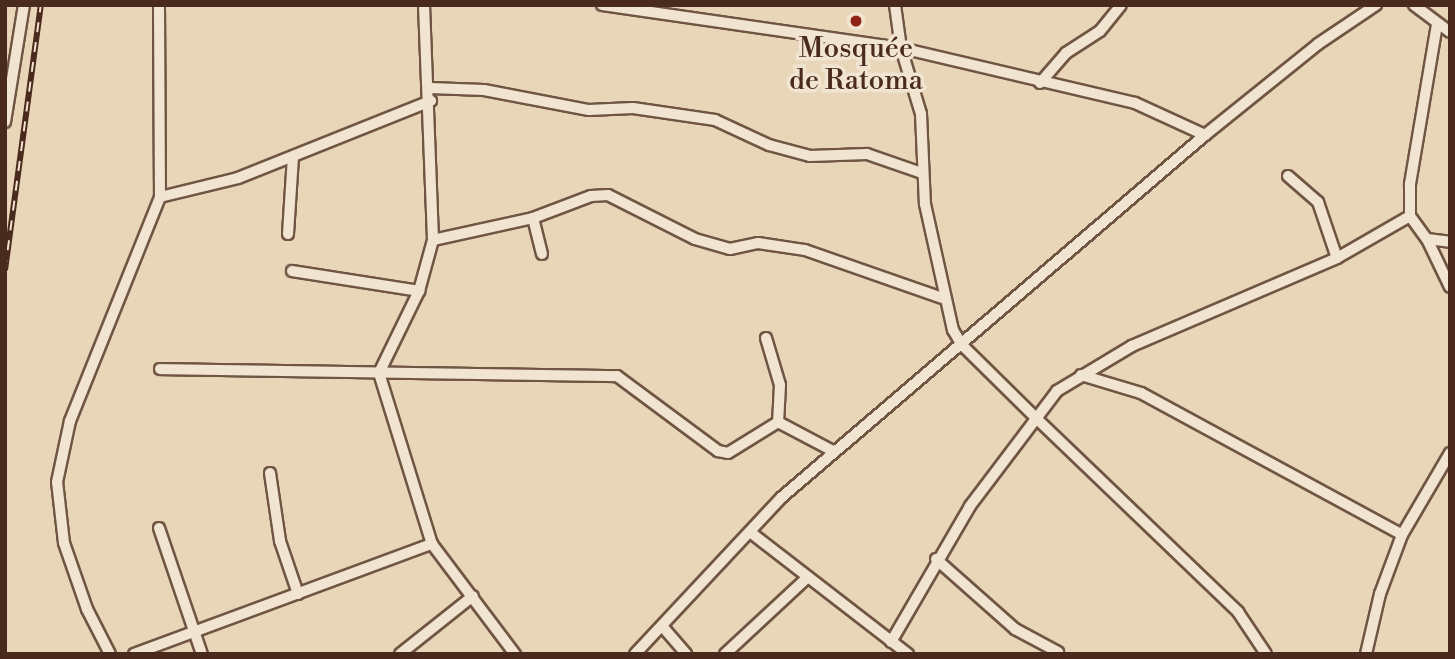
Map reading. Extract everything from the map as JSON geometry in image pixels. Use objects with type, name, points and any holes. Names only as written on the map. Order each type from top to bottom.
[{"type":"street","points":[[5,122],[24,5]]},
{"type":"street","points":[[110,654],[88,609],[64,542],[57,482],[70,421],[160,197],[159,5]]},
{"type":"street","points":[[424,5],[431,101],[433,240],[419,291],[379,373],[432,544],[515,654]]},
{"type":"street","points":[[602,5],[901,48],[1040,83],[1135,103],[1205,135]]},
{"type":"street","points":[[895,5],[901,48],[921,114],[922,173],[942,298],[962,345],[1238,612],[1266,654]]},
{"type":"street","points":[[1040,83],[1066,53],[1100,31],[1121,5]]},
{"type":"street","points":[[635,654],[750,532],[835,452],[1205,135],[1318,44],[1376,5]]},
{"type":"street","points":[[1415,5],[1450,32]]},
{"type":"street","points":[[1437,24],[1410,184],[1410,216],[1427,239],[1450,287]]},
{"type":"street","points":[[430,88],[484,90],[589,110],[633,108],[715,120],[769,145],[810,156],[867,154],[922,173]]},
{"type":"street","points":[[160,197],[238,178],[431,101]]},
{"type":"street","points":[[288,234],[293,156]]},
{"type":"street","points":[[1288,176],[1318,202],[1337,258]]},
{"type":"street","points":[[433,240],[533,218],[591,196],[608,195],[695,239],[730,249],[758,243],[805,250],[942,298]]},
{"type":"street","points":[[891,642],[936,559],[1057,391],[1132,346],[1337,258],[1410,216]]},
{"type":"street","points":[[533,218],[542,254]]},
{"type":"street","points":[[1427,239],[1450,242]]},
{"type":"street","points":[[292,271],[419,291]]},
{"type":"street","points":[[766,338],[780,385],[778,422]]},
{"type":"street","points":[[160,369],[617,376],[718,451],[728,453],[778,422]]},
{"type":"street","points":[[1081,375],[1141,393],[1402,535]]},
{"type":"street","points":[[778,422],[835,452]]},
{"type":"street","points":[[1366,654],[1380,594],[1402,535],[1450,453]]},
{"type":"street","points":[[270,473],[280,541],[298,594]]},
{"type":"street","points":[[159,528],[202,654]]},
{"type":"street","points":[[750,532],[908,654]]},
{"type":"street","points":[[134,654],[432,544]]},
{"type":"street","points":[[936,559],[1016,629],[1058,652]]},
{"type":"street","points":[[724,654],[808,577]]},
{"type":"street","points":[[400,654],[473,596]]},
{"type":"street","points":[[662,626],[687,654]]},
{"type":"railway","points":[[5,270],[41,5]]},
{"type":"place","name":"Mosquée de Ratoma","points":[[856,21]]}]
